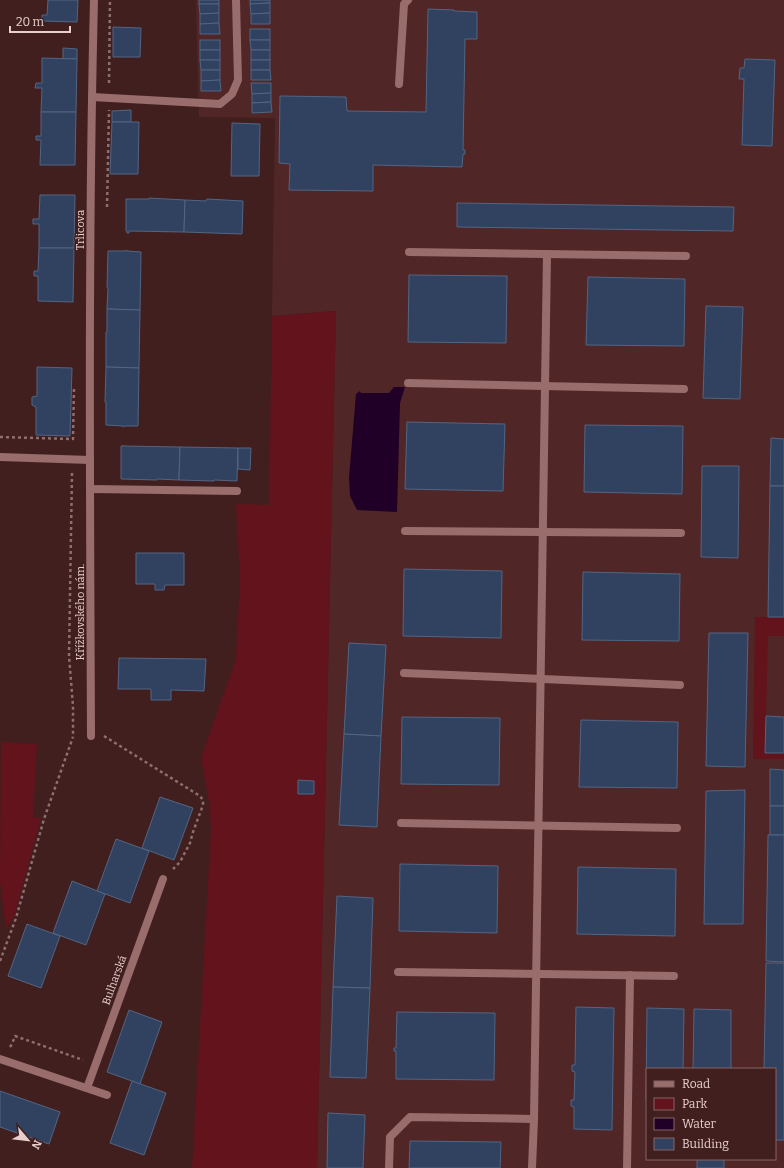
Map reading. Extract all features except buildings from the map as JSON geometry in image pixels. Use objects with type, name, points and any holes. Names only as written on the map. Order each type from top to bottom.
[{"type":"street","name":"Trlicova","points":[[90,460],[94,0]]},
{"type":"street","points":[[92,97],[220,104],[232,94],[238,80],[236,0]]},
{"type":"street","points":[[399,84],[404,4],[408,0]]},
{"type":"street","points":[[409,252],[686,256]]},
{"type":"street","points":[[532,1168],[547,254]]},
{"type":"street","points":[[408,383],[684,389]]},
{"type":"street","points":[[0,457],[90,460]]},
{"type":"street","name":"Křížkovského nám.","points":[[90,460],[91,736]]},
{"type":"street","points":[[90,488],[237,491]]},
{"type":"street","points":[[405,531],[681,533]]},
{"type":"street","points":[[404,673],[680,685]]},
{"type":"street","points":[[401,823],[677,828]]},
{"type":"street","name":"Bulharská","points":[[87,1088],[163,879]]},
{"type":"street","points":[[398,972],[674,976]]},
{"type":"street","points":[[627,1168],[630,975]]},
{"type":"street","points":[[0,1058],[107,1095]]},
{"type":"street","points":[[389,1168],[390,1137],[410,1117],[534,1119]]},
{"type":"path","points":[[106,214],[110,0]]},
{"type":"path","points":[[0,961],[16,918],[44,819],[73,738],[73,706],[69,656],[74,384]]},
{"type":"path","points":[[0,437],[73,439]]},
{"type":"path","points":[[73,738],[91,736],[98,731],[100,734],[200,796],[203,800],[203,805],[190,843],[180,862],[163,879]]},
{"type":"path","points":[[4,1048],[9,1048],[15,1036],[95,1064]]},
{"type":"shaded area","points":[[196,0],[784,0],[784,1168],[317,1168],[336,311],[272,316],[275,118],[199,117]]},
{"type":"green space","points":[[336,311],[317,1168],[192,1168],[211,829],[209,802],[201,758],[236,659],[240,580],[236,504],[269,505],[272,316]]},
{"type":"green space","points":[[755,617],[784,617],[784,636],[768,636],[765,753],[784,753],[784,759],[753,759]]},
{"type":"green space","points":[[1,742],[37,744],[33,817],[41,818],[14,917],[6,928],[0,881]]},
{"type":"water","points":[[394,387],[405,387],[400,403],[397,512],[357,510],[350,496],[349,478],[356,394],[360,391],[361,393],[389,393]]}]
